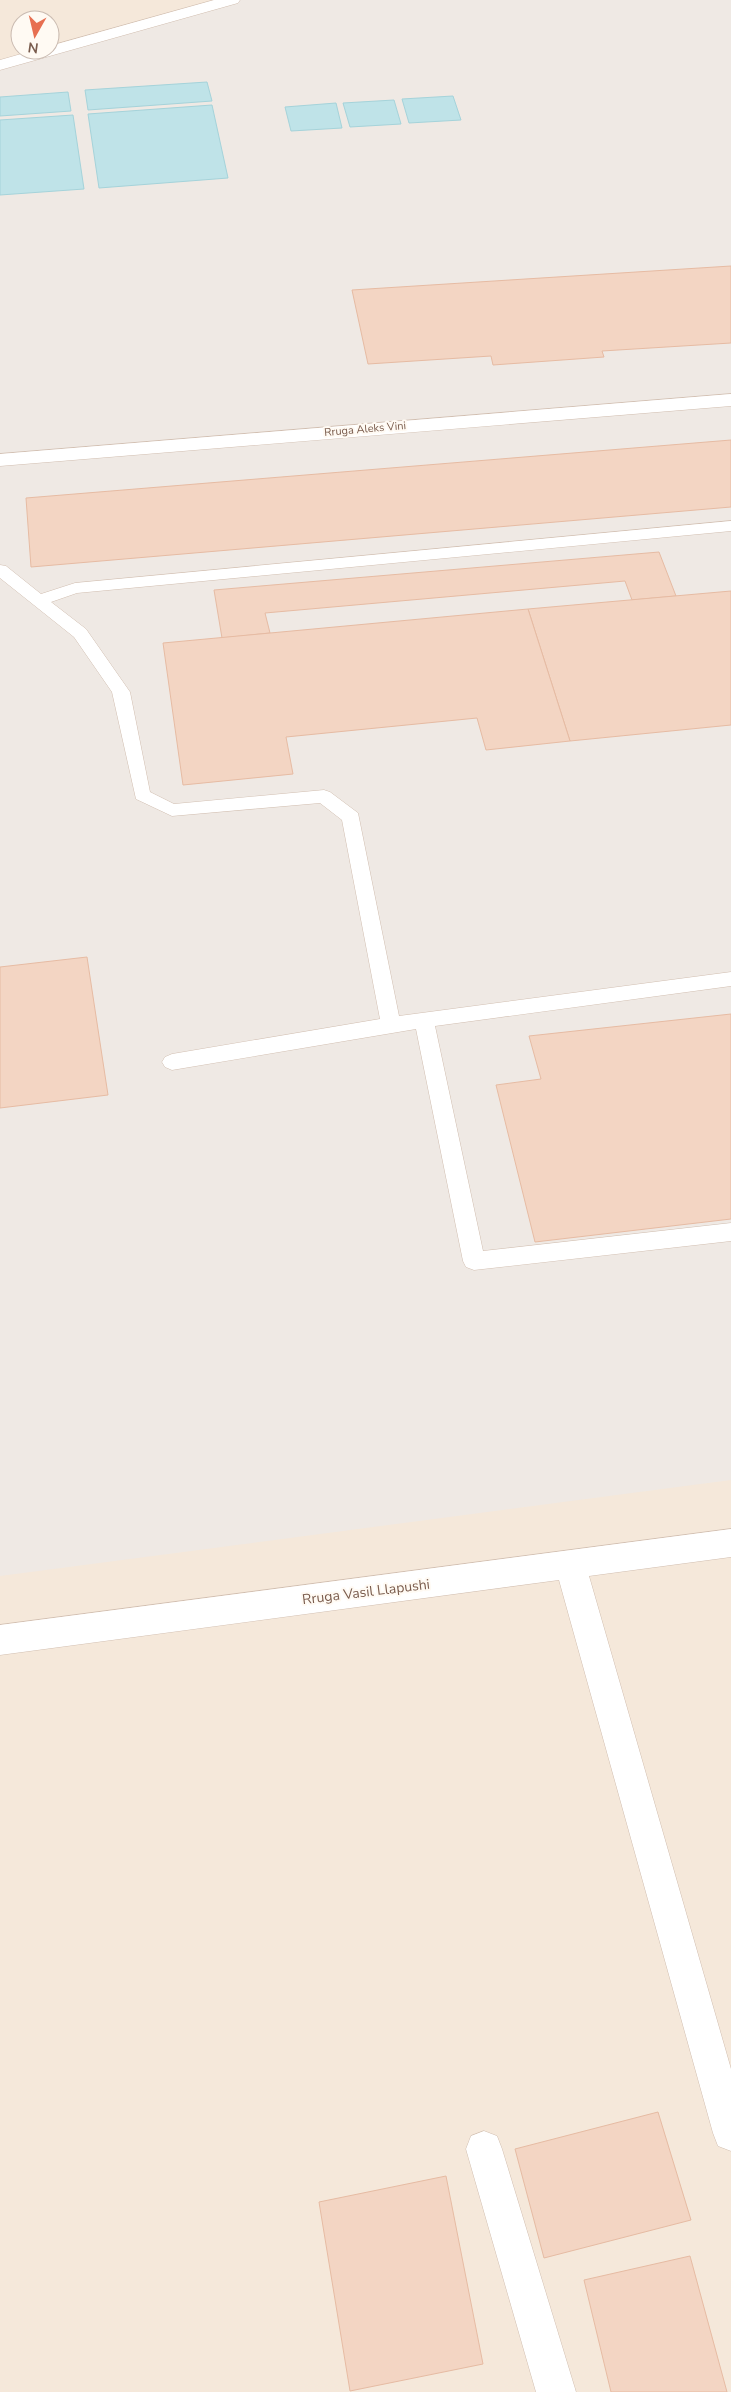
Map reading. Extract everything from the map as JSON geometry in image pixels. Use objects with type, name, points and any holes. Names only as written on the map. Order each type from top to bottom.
[{"type":"street","points":[[0,65],[232,0]]},
{"type":"street","name":"Rruga Aleks Vini","points":[[0,460],[731,400]]},
{"type":"street","name":"Rruga Vasil Llapushi","points":[[0,1640],[571,1566],[731,1543]]},
{"type":"street","points":[[571,1566],[731,2133]]},
{"type":"street","points":[[484,2149],[556,2392]]},
{"type":"lane","points":[[40,600],[75,588],[731,526]]},
{"type":"lane","points":[[0,570],[80,633],[121,692],[142,795],[172,810],[324,796],[351,817],[391,1024]]},
{"type":"lane","points":[[172,1062],[391,1024],[731,979]]},
{"type":"lane","points":[[424,1020],[474,1262],[731,1232]]},
{"type":"shaded area","points":[[0,0],[731,0],[731,2392],[0,2392]]},
{"type":"shaded area","points":[[237,0],[731,0],[731,1480],[0,1576],[0,65],[18,60],[60,60],[60,49]]},
{"type":"water","points":[[207,82],[212,101],[88,110],[85,90]]},
{"type":"water","points":[[68,92],[71,111],[0,116],[0,97]]},
{"type":"water","points":[[453,96],[461,120],[409,123],[402,99]]},
{"type":"water","points":[[394,100],[401,124],[350,127],[343,103]]},
{"type":"water","points":[[336,103],[342,128],[291,131],[285,107]]},
{"type":"water","points":[[212,105],[228,178],[99,188],[88,114]]},
{"type":"water","points":[[73,115],[84,189],[0,195],[0,120]]},
{"type":"building","points":[[731,266],[731,343],[602,351],[604,357],[493,365],[491,356],[368,364],[352,290]]},
{"type":"building","points":[[731,440],[731,507],[31,567],[26,498]]},
{"type":"building","points":[[659,552],[676,596],[632,600],[625,581],[265,613],[270,633],[222,638],[214,590]]},
{"type":"building","points":[[731,591],[731,725],[570,741],[528,609]]},
{"type":"building","points":[[528,609],[570,741],[486,750],[477,718],[286,737],[293,774],[183,785],[163,643]]},
{"type":"building","points":[[87,957],[108,1095],[0,1108],[0,967]]},
{"type":"building","points":[[731,1014],[731,1219],[535,1242],[496,1085],[541,1079],[529,1036]]},
{"type":"building","points":[[658,2112],[691,2220],[544,2258],[515,2149]]},
{"type":"building","points":[[446,2176],[483,2364],[350,2391],[319,2202]]},
{"type":"building","points":[[690,2256],[727,2392],[611,2392],[584,2280]]}]
